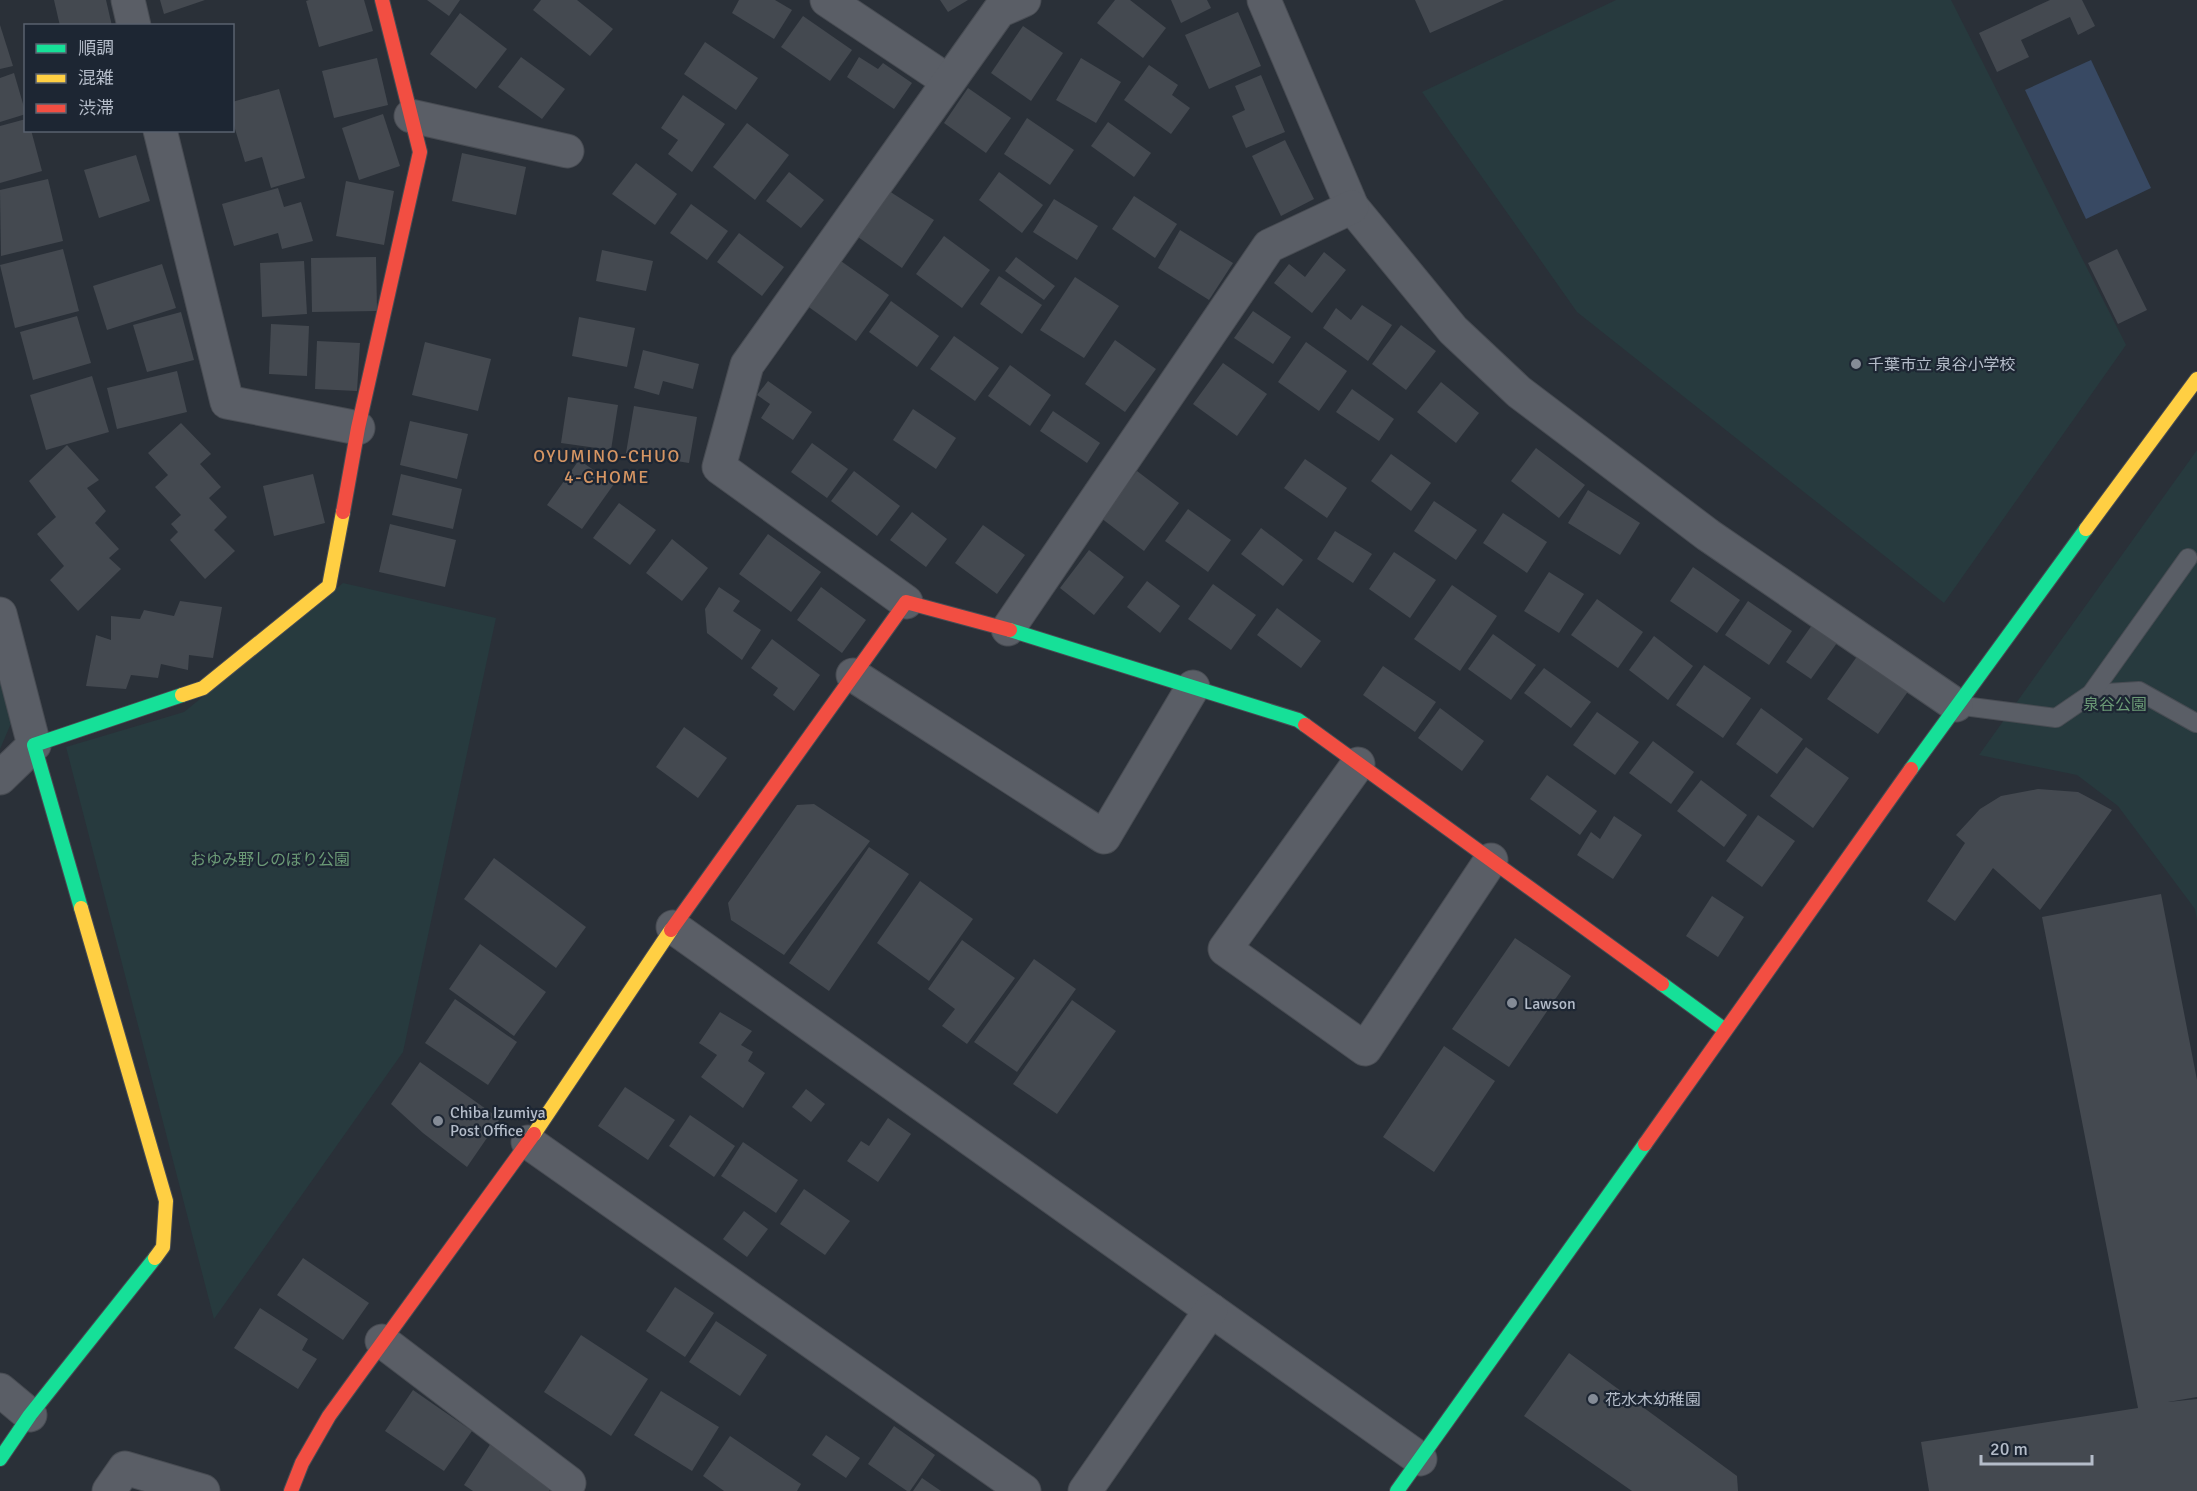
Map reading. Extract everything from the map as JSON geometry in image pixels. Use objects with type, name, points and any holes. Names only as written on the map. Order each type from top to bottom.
[{"type":"street","points":[[128,0],[134,24]]},
{"type":"street","points":[[0,778],[34,746],[203,688],[328,586],[358,428],[420,152],[382,0]]},
{"type":"street","points":[[827,0],[948,81]]},
{"type":"street","points":[[1024,0],[999,11],[747,365],[719,467],[906,602],[1008,629],[1298,720],[1725,1030]]},
{"type":"street","points":[[1264,0],[1352,207],[1453,330],[1519,392],[1708,535],[1956,705]]},
{"type":"street","points":[[411,116],[567,151]]},
{"type":"street","points":[[160,132],[227,402],[358,428]]},
{"type":"street","points":[[1008,629],[1269,246],[1352,207]]},
{"type":"street","points":[[1397,1491],[1956,705],[2197,379]]},
{"type":"street","points":[[291,1491],[302,1463],[329,1416],[528,1142],[673,927],[906,602]]},
{"type":"street","points":[[0,614],[34,746],[166,1201],[163,1247],[30,1415],[0,1459]]},
{"type":"street","points":[[853,675],[1104,837],[1193,687]]},
{"type":"street","points":[[1358,764],[1225,949],[1365,1049],[1491,860]]},
{"type":"street","points":[[673,927],[1420,1459]]},
{"type":"street","points":[[528,1142],[1024,1491]]},
{"type":"street","points":[[1085,1491],[1211,1310]]},
{"type":"street","points":[[382,1341],[572,1488]]},
{"type":"street","points":[[0,1390],[30,1415]]},
{"type":"street","points":[[109,1491],[125,1468],[203,1491]]},
{"type":"lane","points":[[1956,705],[2056,718],[2091,694],[2188,558]]},
{"type":"lane","points":[[2091,694],[2139,691],[2197,722]]},
{"type":"green space","name":"千葉市立 泉谷小学校","points":[[1616,0],[1951,0],[2126,345],[1944,603],[1577,312],[1422,92]]},
{"type":"green space","name":"泉谷公園","points":[[2197,450],[2197,921],[2195,909],[2118,806],[2077,775],[1979,755]]},
{"type":"green space","name":"おゆみ野しのぼり公園","points":[[343,583],[496,618],[403,1052],[214,1319],[66,747],[184,712]]},
{"type":"green space","points":[[0,673],[12,721],[0,749]]},
{"type":"water","points":[[2091,60],[2151,188],[2086,219],[2025,90]]},
{"type":"building","points":[[54,0],[106,0],[112,24],[60,24]]},
{"type":"building","points":[[160,0],[205,0],[164,14]]},
{"type":"building","points":[[364,0],[373,31],[319,47],[306,1]]},
{"type":"building","points":[[427,0],[460,0],[449,16]]},
{"type":"building","points":[[541,0],[577,0],[613,29],[590,56],[533,10]]},
{"type":"building","points":[[739,0],[775,0],[792,10],[774,39],[732,13]]},
{"type":"building","points":[[940,0],[968,0],[948,12]]},
{"type":"building","points":[[1115,0],[1130,0],[1166,28],[1143,58],[1097,23]]},
{"type":"building","points":[[1171,0],[1207,0],[1211,8],[1181,23]]},
{"type":"building","points":[[1415,0],[1504,0],[1430,33]]},
{"type":"building","points":[[2050,0],[2082,0],[2095,26],[2078,35],[2070,17],[2021,40],[2029,57],[1997,72],[1979,33]]},
{"type":"building","points":[[1238,12],[1261,66],[1209,89],[1185,35]]},
{"type":"building","points":[[460,13],[507,49],[476,89],[430,54]]},
{"type":"building","points":[[803,16],[852,50],[830,81],[781,47]]},
{"type":"building","points":[[0,25],[13,66],[0,69]]},
{"type":"building","points":[[1023,26],[1063,53],[1031,101],[991,73]]},
{"type":"building","points":[[705,42],[758,78],[736,110],[684,74]]},
{"type":"building","points":[[521,57],[565,89],[542,119],[498,87]]},
{"type":"building","points":[[859,57],[878,69],[883,63],[912,83],[894,109],[847,77]]},
{"type":"building","points":[[377,58],[388,105],[334,118],[322,71]]},
{"type":"building","points":[[1081,58],[1121,82],[1096,123],[1056,100]]},
{"type":"building","points":[[1149,65],[1178,85],[1172,95],[1190,108],[1171,134],[1124,100]]},
{"type":"building","points":[[14,73],[24,115],[0,122],[0,78]]},
{"type":"building","points":[[1261,75],[1285,132],[1246,148],[1232,116],[1245,110],[1235,86]]},
{"type":"building","points":[[968,88],[1011,118],[986,153],[944,123]]},
{"type":"building","points":[[279,89],[305,178],[271,188],[262,157],[245,162],[234,126],[234,101]]},
{"type":"building","points":[[683,95],[725,124],[692,172],[668,154],[678,140],[661,128]]},
{"type":"building","points":[[383,114],[400,166],[359,180],[342,128]]},
{"type":"building","points":[[1027,118],[1074,150],[1050,185],[1004,154]]},
{"type":"building","points":[[24,120],[24,132],[32,132],[42,171],[0,183],[0,126]]},
{"type":"building","points":[[1108,122],[1151,153],[1134,177],[1091,146]]},
{"type":"building","points":[[747,123],[789,155],[755,200],[713,167]]},
{"type":"building","points":[[1285,140],[1314,199],[1281,216],[1252,156]]},
{"type":"building","points":[[462,153],[526,167],[516,215],[452,201]]},
{"type":"building","points":[[136,155],[150,201],[99,218],[84,170]]},
{"type":"building","points":[[636,163],[677,194],[655,225],[612,194]]},
{"type":"building","points":[[789,172],[824,200],[801,228],[766,201]]},
{"type":"building","points":[[999,172],[1043,205],[1022,233],[979,200]]},
{"type":"building","points":[[48,179],[63,241],[1,256],[0,190]]},
{"type":"building","points":[[346,181],[394,191],[384,245],[336,236]]},
{"type":"building","points":[[278,188],[284,207],[301,202],[313,241],[282,249],[278,233],[234,246],[222,204]]},
{"type":"building","points":[[889,191],[934,220],[902,268],[858,237]]},
{"type":"building","points":[[1134,196],[1177,224],[1155,258],[1112,229]]},
{"type":"building","points":[[1054,199],[1098,226],[1077,260],[1033,232]]},
{"type":"building","points":[[691,204],[728,231],[707,260],[670,233]]},
{"type":"building","points":[[1180,230],[1233,263],[1209,300],[1158,268]]},
{"type":"building","points":[[739,233],[784,267],[762,296],[717,262]]},
{"type":"building","points":[[944,236],[990,270],[962,308],[916,274]]},
{"type":"building","points":[[63,249],[79,311],[15,328],[0,265]]},
{"type":"building","points":[[2117,249],[2147,310],[2118,324],[2088,263]]},
{"type":"building","points":[[602,250],[653,261],[646,291],[596,281]]},
{"type":"building","points":[[1324,252],[1346,270],[1312,313],[1274,283],[1289,264],[1305,277]]},
{"type":"building","points":[[376,257],[377,311],[312,312],[311,258]]},
{"type":"building","points":[[1016,257],[1055,286],[1044,300],[1005,271]]},
{"type":"building","points":[[838,259],[889,295],[856,341],[806,305]]},
{"type":"building","points":[[304,261],[307,314],[262,317],[260,263]]},
{"type":"building","points":[[162,264],[176,308],[107,330],[93,286]]},
{"type":"building","points":[[999,276],[1042,305],[1022,334],[980,304]]},
{"type":"building","points":[[1075,277],[1119,306],[1084,358],[1040,330]]},
{"type":"building","points":[[891,301],[939,336],[917,367],[869,332]]},
{"type":"building","points":[[1362,305],[1392,325],[1368,361],[1323,328],[1336,308],[1351,320]]},
{"type":"building","points":[[1253,311],[1291,337],[1273,364],[1234,338]]},
{"type":"building","points":[[181,312],[194,360],[147,372],[133,325]]},
{"type":"building","points":[[77,316],[91,363],[33,380],[20,332]]},
{"type":"building","points":[[579,317],[635,328],[627,367],[572,356]]},
{"type":"building","points":[[271,324],[309,326],[307,376],[269,374]]},
{"type":"building","points":[[1401,325],[1436,351],[1406,390],[1372,364]]},
{"type":"building","points":[[954,336],[999,368],[975,401],[930,369]]},
{"type":"building","points":[[1115,340],[1156,369],[1125,412],[1085,384]]},
{"type":"building","points":[[317,341],[360,343],[357,391],[315,389]]},
{"type":"building","points":[[425,342],[491,359],[478,411],[412,395]]},
{"type":"building","points":[[1306,342],[1347,371],[1319,411],[1278,382]]},
{"type":"building","points":[[643,350],[699,364],[693,389],[663,381],[659,395],[634,388]]},
{"type":"building","points":[[1223,363],[1267,394],[1237,436],[1193,404]]},
{"type":"building","points":[[1010,365],[1051,395],[1030,426],[988,396]]},
{"type":"building","points":[[177,371],[187,412],[117,429],[107,388]]},
{"type":"building","points":[[92,376],[109,432],[46,450],[30,395]]},
{"type":"building","points":[[768,381],[812,412],[793,440],[761,418],[770,404],[757,395]]},
{"type":"building","points":[[1441,382],[1479,413],[1456,443],[1417,412]]},
{"type":"building","points":[[1352,389],[1394,419],[1379,441],[1336,412]]},
{"type":"building","points":[[568,397],[618,405],[611,450],[561,443]]},
{"type":"building","points":[[634,406],[697,417],[689,463],[626,453]]},
{"type":"building","points":[[913,409],[956,438],[936,469],[893,440]]},
{"type":"building","points":[[1053,411],[1100,443],[1087,463],[1040,431]]},
{"type":"building","points":[[410,421],[468,434],[457,479],[400,465]]},
{"type":"building","points":[[181,423],[211,454],[200,464],[221,487],[209,498],[227,517],[214,530],[235,551],[205,579],[170,540],[178,532],[171,524],[181,515],[155,487],[168,475],[148,453]]},
{"type":"building","points":[[812,443],[848,469],[827,498],[791,472]]},
{"type":"building","points":[[67,445],[99,480],[87,488],[106,511],[95,523],[119,549],[109,558],[121,569],[78,611],[50,580],[64,566],[37,534],[56,517],[29,481]]},
{"type":"building","points":[[1536,448],[1585,485],[1559,518],[1511,481]]},
{"type":"building","points":[[1391,454],[1431,483],[1411,511],[1371,481]]},
{"type":"building","points":[[1305,459],[1347,488],[1327,518],[1284,488]]},
{"type":"building","points":[[579,460],[614,484],[582,529],[547,505]]},
{"type":"building","points":[[854,471],[900,506],[877,536],[831,501]]},
{"type":"building","points":[[1137,471],[1179,503],[1144,551],[1101,518]]},
{"type":"building","points":[[313,474],[325,523],[274,536],[263,486]]},
{"type":"building","points":[[401,474],[462,489],[453,529],[392,515]]},
{"type":"building","points":[[1588,490],[1640,523],[1620,555],[1568,523]]},
{"type":"building","points":[[1434,501],[1477,530],[1456,560],[1414,531]]},
{"type":"building","points":[[619,503],[656,530],[630,565],[593,538]]},
{"type":"building","points":[[1188,509],[1231,540],[1208,572],[1165,541]]},
{"type":"building","points":[[912,512],[947,539],[926,567],[890,540]]},
{"type":"building","points":[[1503,513],[1547,542],[1527,573],[1483,543]]},
{"type":"building","points":[[390,524],[456,540],[445,587],[379,572]]},
{"type":"building","points":[[983,525],[1025,555],[997,594],[955,563]]},
{"type":"building","points":[[1261,528],[1303,560],[1283,586],[1241,554]]},
{"type":"building","points":[[1335,531],[1372,554],[1353,583],[1317,559]]},
{"type":"building","points":[[768,534],[821,572],[791,612],[739,574]]},
{"type":"building","points":[[672,539],[708,568],[682,601],[646,573]]},
{"type":"building","points":[[1089,550],[1124,577],[1094,615],[1060,588]]},
{"type":"building","points":[[1394,552],[1436,580],[1410,618],[1369,589]]},
{"type":"building","points":[[1693,567],[1740,600],[1717,633],[1670,601]]},
{"type":"building","points":[[1549,572],[1584,594],[1559,633],[1524,611]]},
{"type":"building","points":[[1147,581],[1180,606],[1160,633],[1127,607]]},
{"type":"building","points":[[1213,584],[1256,615],[1231,650],[1188,619]]},
{"type":"building","points":[[1452,585],[1497,616],[1460,671],[1414,639]]},
{"type":"building","points":[[719,587],[740,601],[733,611],[761,630],[742,660],[707,633],[705,609]]},
{"type":"building","points":[[821,587],[866,620],[842,653],[797,620]]},
{"type":"building","points":[[1597,599],[1643,632],[1618,668],[1571,635]]},
{"type":"building","points":[[180,601],[222,607],[213,658],[189,655],[188,670],[161,664],[158,678],[131,675],[126,689],[86,686],[96,635],[111,640],[111,616],[140,619],[144,610],[174,616]]},
{"type":"building","points":[[1748,601],[1792,631],[1769,665],[1725,635]]},
{"type":"building","points":[[1277,608],[1321,641],[1301,668],[1257,635]]},
{"type":"building","points":[[1817,618],[1842,636],[1811,679],[1786,662]]},
{"type":"building","points":[[1493,634],[1536,665],[1511,700],[1468,669]]},
{"type":"building","points":[[1654,636],[1693,666],[1668,700],[1629,670]]},
{"type":"building","points":[[772,639],[820,675],[794,711],[773,695],[778,688],[751,668]]},
{"type":"building","points":[[1858,655],[1909,690],[1878,734],[1827,699]]},
{"type":"building","points":[[1704,665],[1751,698],[1723,738],[1676,705]]},
{"type":"building","points":[[1383,666],[1436,702],[1415,732],[1363,695]]},
{"type":"building","points":[[1544,668],[1591,702],[1571,728],[1524,693]]},
{"type":"building","points":[[1440,708],[1484,741],[1462,771],[1418,738]]},
{"type":"building","points":[[1761,708],[1803,739],[1777,774],[1736,744]]},
{"type":"building","points":[[1597,712],[1639,742],[1615,775],[1573,745]]},
{"type":"building","points":[[684,727],[727,758],[698,798],[656,767]]},
{"type":"building","points":[[1653,741],[1694,772],[1671,804],[1629,773]]},
{"type":"building","points":[[1806,747],[1849,778],[1813,828],[1770,796]]},
{"type":"building","points":[[1547,775],[1597,811],[1580,835],[1530,799]]},
{"type":"building","points":[[1701,780],[1747,815],[1724,847],[1677,811]]},
{"type":"building","points":[[2038,789],[2078,792],[2112,810],[2040,910],[1993,868],[1955,921],[1927,901],[1965,843],[1956,835],[1980,809],[2001,796]]},
{"type":"building","points":[[814,804],[870,841],[784,955],[731,920],[728,903],[797,805]]},
{"type":"building","points":[[1758,815],[1795,841],[1762,887],[1726,861]]},
{"type":"building","points":[[1614,816],[1642,835],[1613,879],[1577,855],[1591,832],[1600,839]]},
{"type":"building","points":[[869,847],[909,874],[829,991],[789,963]]},
{"type":"building","points":[[494,858],[586,927],[556,968],[464,899]]},
{"type":"building","points":[[920,881],[973,919],[929,981],[877,943]]},
{"type":"building","points":[[2161,894],[2197,1080],[2197,1397],[2168,1402],[2197,1399],[2197,1491],[1929,1491],[1921,1442],[2138,1408],[2042,917]]},
{"type":"building","points":[[1712,896],[1744,917],[1718,957],[1686,936]]},
{"type":"building","name":"Lawson","points":[[1515,938],[1571,976],[1509,1067],[1452,1029]]},
{"type":"building","points":[[962,940],[1015,978],[967,1044],[942,1026],[955,1009],[928,989]]},
{"type":"building","points":[[480,944],[546,992],[514,1036],[449,989]]},
{"type":"building","points":[[1034,959],[1076,989],[1017,1072],[974,1042]]},
{"type":"building","points":[[455,999],[517,1042],[488,1085],[425,1043]]},
{"type":"building","points":[[1072,1000],[1116,1031],[1057,1114],[1013,1084]]},
{"type":"building","points":[[720,1012],[752,1031],[741,1045],[753,1052],[748,1061],[765,1073],[743,1108],[701,1077],[717,1055],[699,1043]]},
{"type":"building","points":[[1444,1046],[1495,1081],[1434,1172],[1383,1137]]},
{"type":"building","points":[[420,1062],[500,1119],[467,1167],[423,1133],[391,1104]]},
{"type":"building","points":[[625,1087],[675,1120],[648,1160],[598,1126]]},
{"type":"building","points":[[806,1089],[825,1104],[811,1122],[792,1107]]},
{"type":"building","points":[[690,1115],[735,1146],[714,1177],[669,1146]]},
{"type":"building","points":[[888,1118],[911,1134],[878,1182],[847,1161],[861,1141],[869,1146]]},
{"type":"building","points":[[743,1142],[798,1180],[776,1213],[721,1176]]},
{"type":"building","points":[[804,1189],[850,1221],[825,1255],[780,1224]]},
{"type":"building","points":[[744,1211],[768,1229],[747,1257],[723,1239]]},
{"type":"building","points":[[303,1258],[369,1303],[343,1340],[277,1295]]},
{"type":"building","points":[[675,1287],[714,1313],[685,1357],[646,1331]]},
{"type":"building","points":[[260,1308],[308,1339],[302,1350],[317,1359],[298,1389],[234,1348]]},
{"type":"building","points":[[716,1321],[767,1355],[740,1396],[689,1362]]},
{"type":"building","points":[[581,1335],[648,1379],[611,1436],[544,1392]]},
{"type":"building","points":[[1569,1353],[1737,1476],[1738,1491],[1632,1491],[1524,1416]]},
{"type":"building","points":[[413,1390],[472,1431],[444,1471],[385,1431]]},
{"type":"building","points":[[661,1391],[719,1427],[692,1471],[634,1435]]},
{"type":"building","points":[[894,1426],[935,1455],[910,1491],[868,1464]]},
{"type":"building","points":[[826,1435],[860,1458],[846,1478],[812,1455]]},
{"type":"building","points":[[730,1436],[801,1484],[797,1491],[724,1491],[703,1476]]},
{"type":"building","points":[[491,1443],[553,1485],[549,1491],[473,1491],[464,1485]]},
{"type":"building","points":[[922,1478],[941,1491],[913,1491]]},
{"type":"traffic: fast","points":[[1911,769],[2086,529]]},
{"type":"traffic: fast","points":[[1010,630],[1298,720],[1305,725]]},
{"type":"traffic: fast","points":[[81,908],[34,745],[182,695]]},
{"type":"traffic: fast","points":[[1662,984],[1725,1030]]},
{"type":"traffic: fast","points":[[1397,1491],[1645,1144]]},
{"type":"traffic: fast","points":[[0,1459],[30,1415],[155,1258]]},
{"type":"traffic: slow","points":[[2086,529],[2197,379]]},
{"type":"traffic: slow","points":[[182,695],[203,688],[329,586],[343,512]]},
{"type":"traffic: slow","points":[[81,908],[166,1201],[163,1247],[155,1258]]},
{"type":"traffic: slow","points":[[534,1134],[671,930]]},
{"type":"traffic: jam","points":[[343,512],[358,428],[420,152],[382,0]]},
{"type":"traffic: jam","points":[[671,930],[906,602],[1010,630]]},
{"type":"traffic: jam","points":[[1305,725],[1662,984]]},
{"type":"traffic: jam","points":[[1645,1144],[1911,769]]},
{"type":"traffic: jam","points":[[291,1491],[302,1463],[329,1416],[534,1134]]},
{"type":"place","name":"千葉市立 泉谷小学校","points":[[1856,364]]},
{"type":"place","name":"Lawson","points":[[1512,1003]]},
{"type":"place","name":"Chiba Izumiya Post Office","points":[[438,1121]]},
{"type":"place","name":"花水木幼稚園","points":[[1593,1399]]},
{"type":"district","name":"OYUMINO-CHUO 4-CHOME","points":[[607,466]]}]
